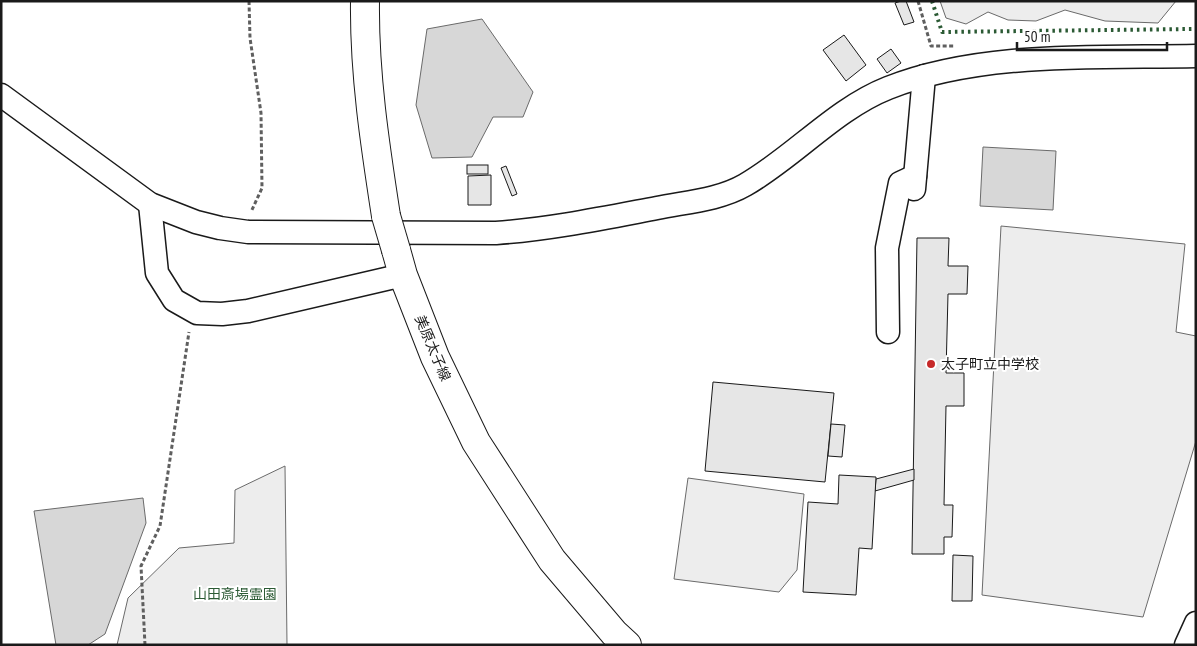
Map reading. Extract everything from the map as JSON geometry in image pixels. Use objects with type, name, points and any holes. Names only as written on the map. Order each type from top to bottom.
[{"type":"main road","name":"美原太子線","points":[[365,1],[371,118],[386,216],[400,262],[435,357],[476,442],[552,560],[614,633],[627,645]]},
{"type":"street","points":[[1,95],[150,204],[196,222],[248,232],[496,233],[528,231],[718,196],[744,186],[849,109],[887,88],[924,76],[997,63],[1058,59],[1196,56]]},
{"type":"street","points":[[888,332],[887,248],[900,183],[914,183],[924,76]]},
{"type":"street","points":[[150,204],[158,274],[174,300],[197,313],[222,314],[248,311],[400,262]]},
{"type":"street","points":[[1186,645],[1196,623]]},
{"type":"path","points":[[248,232],[247,220],[262,188],[261,113],[250,38],[249,1]]},
{"type":"path","points":[[918,1],[931,46]]},
{"type":"path","points":[[145,645],[141,566],[160,526],[190,328],[197,313]]},
{"type":"green space","points":[[940,1],[1176,1],[1158,23],[1105,21],[1065,10],[1036,21],[1008,20],[988,12],[966,24],[946,18]]},
{"type":"green space","points":[[1001,226],[1185,244],[1176,332],[1196,336],[1196,441],[1143,617],[982,595]]},
{"type":"green space","name":"山田斎場霊園","points":[[285,466],[287,645],[117,645],[128,598],[179,548],[234,543],[235,490]]},
{"type":"green space","points":[[688,478],[804,494],[797,570],[779,592],[674,579]]},
{"type":"shaded area","points":[[482,19],[533,92],[523,117],[493,117],[472,157],[432,158],[416,105],[427,29]]},
{"type":"shaded area","points":[[983,147],[1056,151],[1053,210],[980,206]]},
{"type":"shaded area","points":[[143,498],[146,523],[105,634],[88,645],[56,645],[34,511]]},
{"type":"building","points":[[906,1],[914,22],[904,25],[895,3]]},
{"type":"building","points":[[844,35],[866,65],[846,81],[823,50]]},
{"type":"building","points":[[891,49],[901,63],[887,73],[877,59]]},
{"type":"building","points":[[467,165],[488,165],[488,174],[467,174]]},
{"type":"building","points":[[506,166],[517,194],[512,196],[501,168]]},
{"type":"building","points":[[491,175],[491,205],[468,205],[468,176]]},
{"type":"building","points":[[917,238],[949,238],[948,266],[968,266],[967,294],[948,294],[946,373],[964,373],[964,406],[946,406],[944,505],[953,505],[952,537],[944,537],[944,554],[912,554]]},
{"type":"building","points":[[713,382],[834,393],[825,482],[705,471]]},
{"type":"building","points":[[831,424],[845,425],[842,457],[828,456]]},
{"type":"building","points":[[914,469],[914,480],[875,491],[876,479]]},
{"type":"building","points":[[839,475],[876,477],[872,549],[859,548],[856,595],[803,592],[808,502],[838,504]]},
{"type":"building","points":[[953,555],[973,556],[972,601],[952,601]]},
{"type":"hedge","points":[[932,1],[942,32],[1192,29]]},
{"type":"place","name":"太子町立中学校","points":[[931,364]]}]
